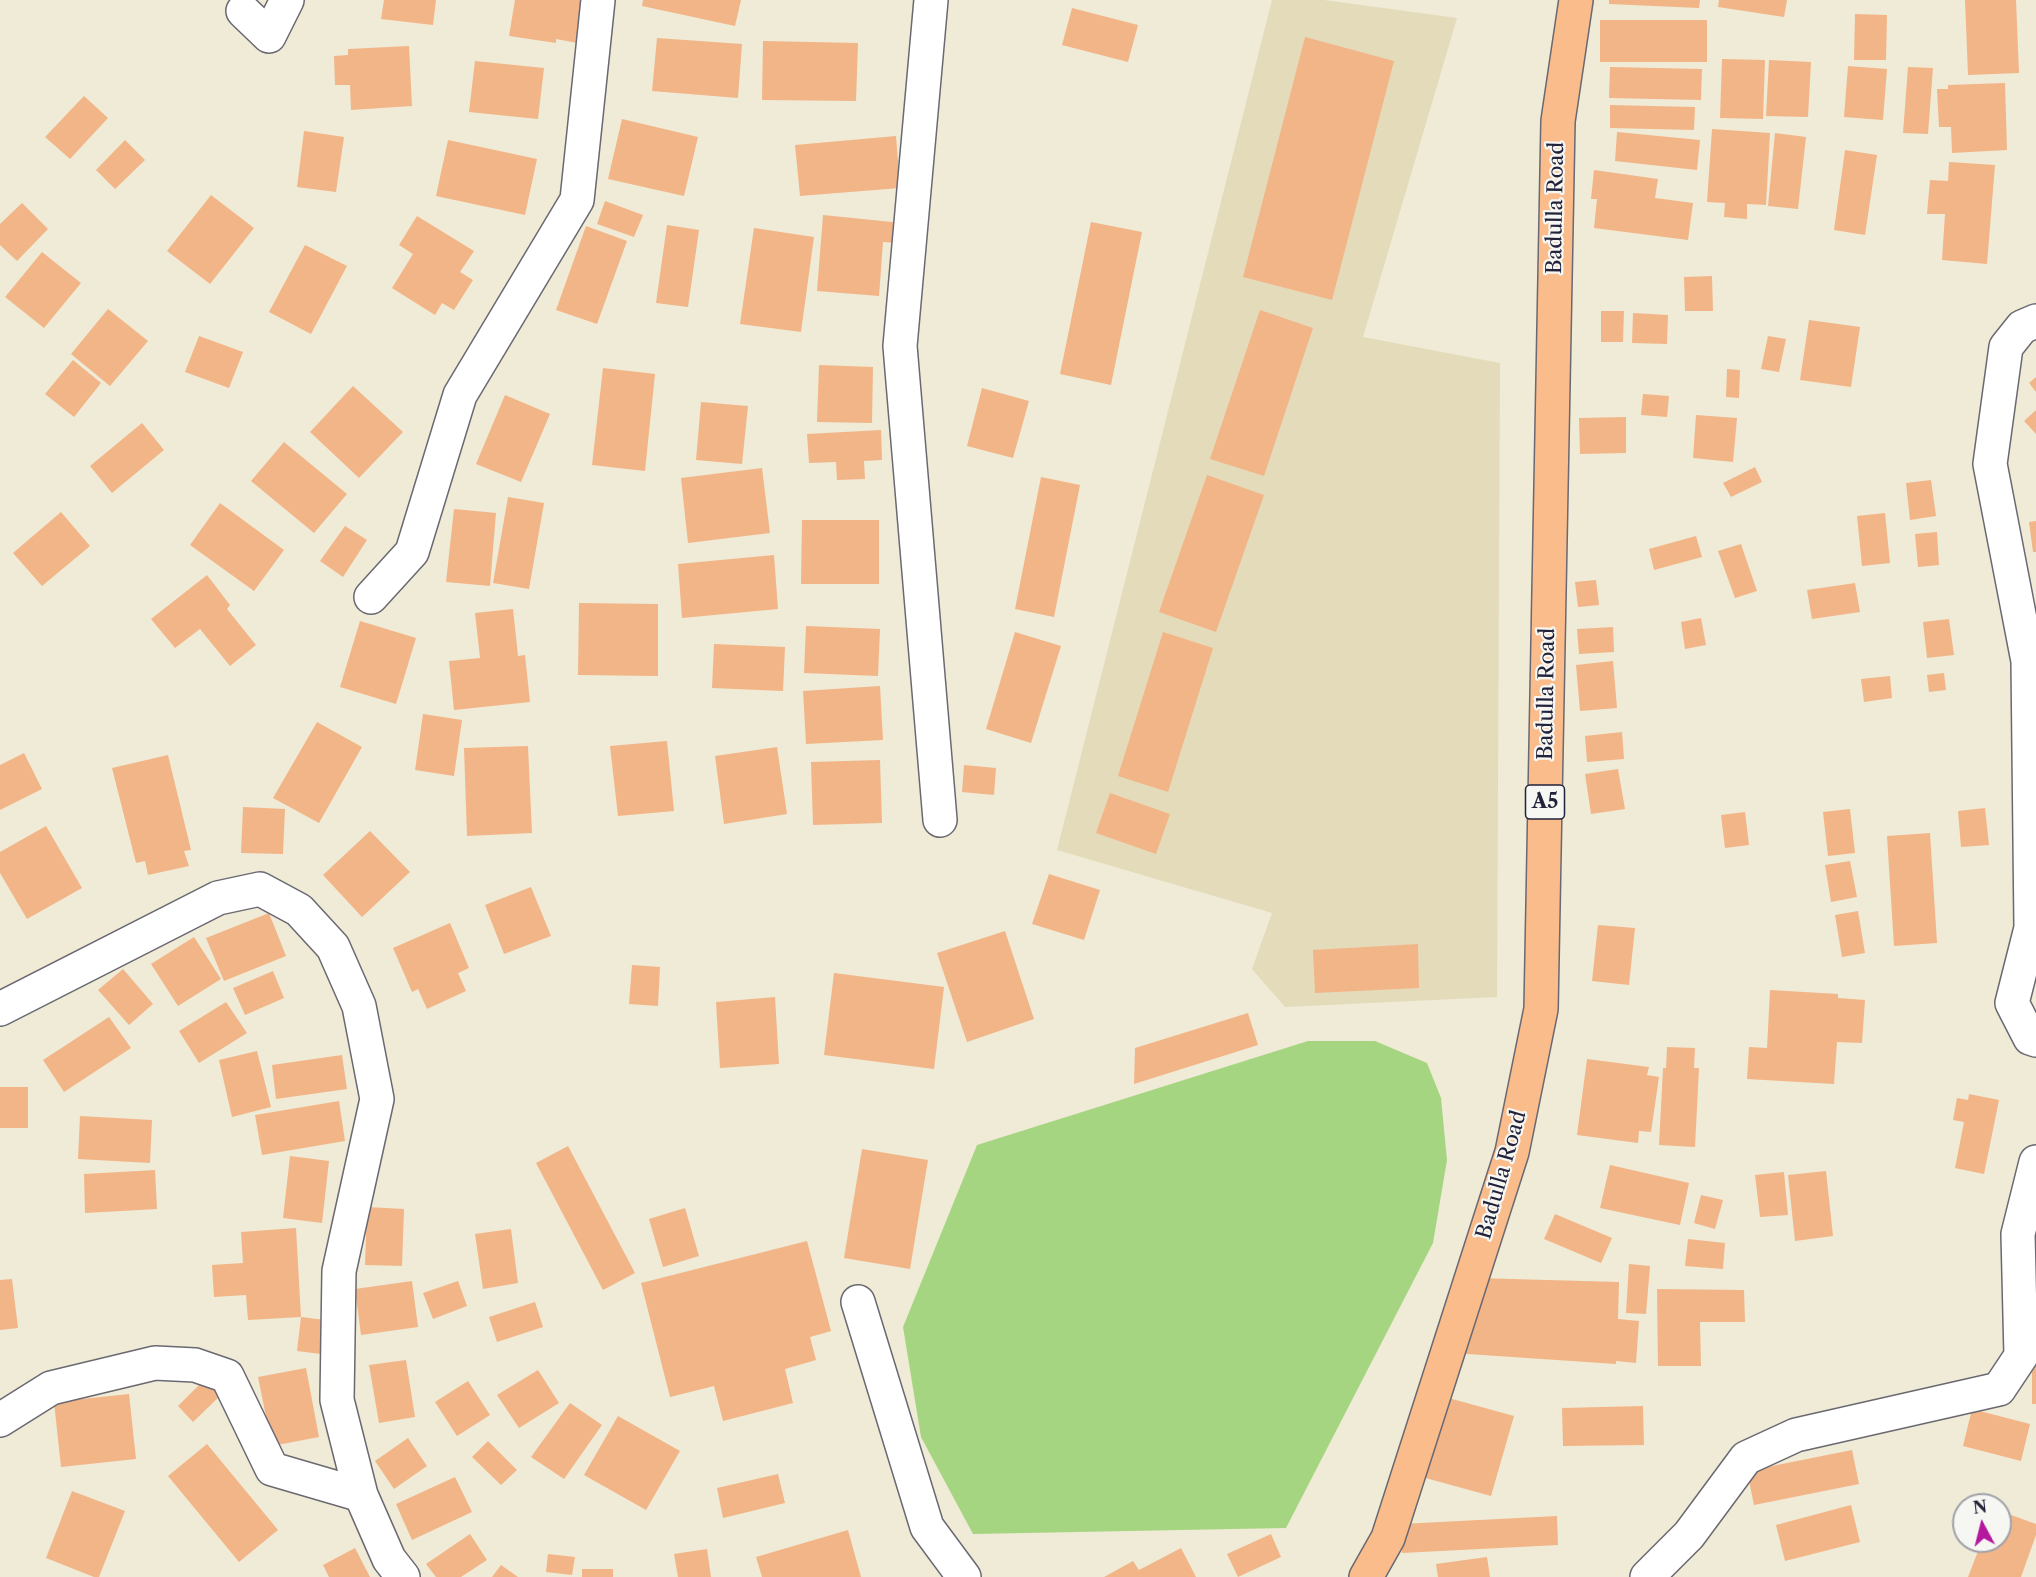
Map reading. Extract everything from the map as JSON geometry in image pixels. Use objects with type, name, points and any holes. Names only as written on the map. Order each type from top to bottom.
[{"type":"highway","name":"Badulla Road","points":[[1366,1577],[1388,1538],[1512,1152],[1542,1009],[1558,121],[1576,0]]},
{"type":"street","points":[[243,11],[269,36],[287,0]]},
{"type":"street","points":[[371,597],[412,552],[460,395],[577,200],[598,0]]},
{"type":"street","points":[[931,0],[900,346],[940,820]]},
{"type":"street","points":[[2036,321],[2022,327],[2006,347],[1990,464],[2028,661],[2031,927],[2012,1002],[2030,1038],[2036,1040]]},
{"type":"street","points":[[0,1009],[218,898],[260,889],[299,909],[333,947],[358,1006],[377,1099],[339,1271],[337,1400],[361,1495],[389,1559],[403,1577]]},
{"type":"street","points":[[1647,1577],[1689,1535],[1746,1458],[1796,1435],[1999,1389],[2021,1356],[2018,1234],[2036,1162]]},
{"type":"street","points":[[858,1302],[927,1527],[964,1577]]},
{"type":"street","points":[[0,1420],[51,1388],[155,1363],[195,1365],[227,1376],[272,1469],[361,1495]]},
{"type":"shaded area","points":[[1272,0],[1324,0],[1457,18],[1363,337],[1500,363],[1497,997],[1285,1007],[1252,969],[1272,913],[1057,850]]},
{"type":"green space","points":[[1308,1041],[1375,1041],[1427,1063],[1441,1098],[1447,1160],[1433,1243],[1286,1528],[973,1534],[921,1437],[903,1327],[977,1145]]},
{"type":"building","points":[[384,0],[436,0],[433,25],[381,19]]},
{"type":"building","points":[[515,0],[591,0],[583,44],[556,39],[556,43],[509,36]]},
{"type":"building","points":[[643,0],[741,0],[735,26],[642,6]]},
{"type":"building","points":[[1609,0],[1700,0],[1699,8],[1609,4]]},
{"type":"building","points":[[1719,0],[1787,0],[1784,17],[1718,7]]},
{"type":"building","points":[[1965,0],[2016,0],[2019,73],[1968,75]]},
{"type":"building","points":[[1072,8],[1138,25],[1128,62],[1062,45]]},
{"type":"building","points":[[1855,14],[1887,15],[1886,60],[1854,60]]},
{"type":"building","points":[[1600,20],[1707,20],[1707,62],[1600,62]]},
{"type":"building","points":[[1305,37],[1394,61],[1332,300],[1243,277]]},
{"type":"building","points":[[657,38],[742,44],[738,98],[652,91]]},
{"type":"building","points":[[763,41],[858,43],[856,101],[762,100]]},
{"type":"building","points":[[409,46],[412,106],[351,110],[350,85],[335,85],[334,56],[348,55],[348,49]]},
{"type":"building","points":[[1722,59],[1765,60],[1763,119],[1720,118]]},
{"type":"building","points":[[1769,60],[1811,62],[1808,117],[1766,116]]},
{"type":"building","points":[[475,61],[544,68],[538,119],[469,112]]},
{"type":"building","points":[[1848,66],[1887,69],[1883,120],[1844,117]]},
{"type":"building","points":[[1610,67],[1702,69],[1701,100],[1609,98]]},
{"type":"building","points":[[1908,67],[1933,68],[1928,134],[1903,133]]},
{"type":"building","points":[[2005,83],[2007,150],[1952,153],[1951,127],[1939,127],[1937,89],[1948,89],[1948,85]]},
{"type":"building","points":[[84,96],[108,118],[70,159],[45,137]]},
{"type":"building","points":[[1610,105],[1695,107],[1694,130],[1610,128]]},
{"type":"building","points":[[622,119],[698,137],[684,196],[608,179]]},
{"type":"building","points":[[1712,129],[1770,133],[1766,205],[1747,204],[1747,219],[1724,217],[1725,203],[1707,202]]},
{"type":"building","points":[[304,131],[344,137],[336,192],[297,187]]},
{"type":"building","points":[[1617,132],[1700,140],[1697,170],[1615,161]]},
{"type":"building","points":[[1775,133],[1806,137],[1798,209],[1768,206]]},
{"type":"building","points":[[896,136],[900,188],[800,196],[795,145]]},
{"type":"building","points":[[125,140],[145,160],[115,189],[96,170]]},
{"type":"building","points":[[448,140],[537,159],[525,215],[436,196]]},
{"type":"building","points":[[1845,150],[1877,155],[1865,235],[1834,230]]},
{"type":"building","points":[[1949,162],[1995,165],[1987,264],[1942,260],[1945,214],[1927,214],[1930,180],[1948,181]]},
{"type":"building","points":[[1594,170],[1658,179],[1655,198],[1693,203],[1688,240],[1594,228],[1597,199],[1591,199]]},
{"type":"building","points":[[211,195],[254,228],[210,284],[167,251]]},
{"type":"building","points":[[605,201],[643,215],[634,237],[597,224]]},
{"type":"building","points":[[22,203],[48,229],[17,261],[0,245],[0,224]]},
{"type":"building","points":[[823,215],[902,223],[900,243],[883,242],[879,296],[817,291]]},
{"type":"building","points":[[417,216],[474,251],[460,272],[473,280],[454,310],[442,303],[435,315],[392,288],[413,254],[399,245]]},
{"type":"building","points":[[1091,222],[1142,232],[1111,385],[1060,374]]},
{"type":"building","points":[[667,225],[699,230],[688,307],[656,303]]},
{"type":"building","points":[[586,226],[627,241],[597,324],[556,310]]},
{"type":"building","points":[[754,228],[814,237],[801,332],[740,324]]},
{"type":"building","points":[[305,245],[347,266],[311,334],[269,312]]},
{"type":"building","points":[[42,252],[81,283],[44,328],[5,297]]},
{"type":"building","points":[[1712,276],[1713,311],[1685,311],[1684,277]]},
{"type":"building","points":[[108,309],[148,341],[110,386],[71,354]]},
{"type":"building","points":[[1260,310],[1313,328],[1264,476],[1210,459]]},
{"type":"building","points":[[1601,311],[1624,311],[1623,342],[1601,342]]},
{"type":"building","points":[[1633,313],[1668,315],[1667,344],[1632,343]]},
{"type":"building","points":[[1809,320],[1860,327],[1851,387],[1800,380]]},
{"type":"building","points":[[199,336],[243,352],[229,388],[185,372]]},
{"type":"building","points":[[1768,336],[1786,339],[1779,372],[1761,369]]},
{"type":"building","points":[[73,360],[101,383],[74,417],[45,394]]},
{"type":"building","points":[[819,365],[873,367],[872,423],[817,422]]},
{"type":"building","points":[[603,368],[655,374],[645,471],[592,465]]},
{"type":"building","points":[[1727,369],[1740,370],[1739,398],[1726,397]]},
{"type":"building","points":[[2036,377],[2036,392],[2029,383]]},
{"type":"building","points":[[353,386],[403,432],[359,478],[310,432]]},
{"type":"building","points":[[982,388],[1029,401],[1013,458],[967,446]]},
{"type":"building","points":[[1643,394],[1669,396],[1667,417],[1641,415]]},
{"type":"building","points":[[505,395],[550,414],[521,482],[476,464]]},
{"type":"building","points":[[701,402],[748,406],[742,464],[696,460]]},
{"type":"building","points":[[2036,410],[2036,434],[2024,421]]},
{"type":"building","points":[[1696,415],[1737,418],[1733,462],[1693,458]]},
{"type":"building","points":[[1626,417],[1626,453],[1580,454],[1579,418]]},
{"type":"building","points":[[142,423],[164,450],[112,493],[90,466]]},
{"type":"building","points":[[881,430],[882,460],[864,461],[865,479],[837,480],[836,462],[809,463],[807,434]]},
{"type":"building","points":[[284,442],[347,494],[314,533],[251,481]]},
{"type":"building","points":[[1755,467],[1762,482],[1731,497],[1723,483]]},
{"type":"building","points":[[762,468],[770,533],[688,543],[681,478]]},
{"type":"building","points":[[1207,475],[1264,495],[1216,632],[1159,612]]},
{"type":"building","points":[[1041,477],[1080,485],[1054,617],[1015,609]]},
{"type":"building","points":[[1931,480],[1936,516],[1910,520],[1906,483]]},
{"type":"building","points":[[508,497],[544,503],[529,589],[493,583]]},
{"type":"building","points":[[220,503],[284,550],[254,591],[190,545]]},
{"type":"building","points":[[454,509],[496,513],[490,586],[446,582]]},
{"type":"building","points":[[61,512],[90,546],[42,586],[13,553]]},
{"type":"building","points":[[1885,513],[1890,563],[1862,566],[1857,516]]},
{"type":"building","points":[[802,520],[879,520],[879,584],[801,584]]},
{"type":"building","points":[[2036,521],[2036,552],[2033,552],[2029,522]]},
{"type":"building","points":[[345,526],[367,540],[343,577],[320,561]]},
{"type":"building","points":[[1937,532],[1939,565],[1918,567],[1915,534]]},
{"type":"building","points":[[1696,536],[1702,557],[1654,570],[1649,549]]},
{"type":"building","points":[[1741,544],[1757,591],[1735,598],[1718,551]]},
{"type":"building","points":[[774,555],[778,609],[682,618],[678,564]]},
{"type":"building","points":[[207,575],[230,605],[227,609],[256,645],[230,666],[200,629],[175,648],[151,619]]},
{"type":"building","points":[[1596,580],[1599,605],[1578,607],[1575,582]]},
{"type":"building","points":[[1855,583],[1860,612],[1812,619],[1807,590]]},
{"type":"building","points":[[579,603],[658,604],[658,676],[578,675]]},
{"type":"building","points":[[513,609],[518,656],[525,655],[530,702],[454,710],[449,661],[480,658],[475,613]]},
{"type":"building","points":[[1701,618],[1706,645],[1685,649],[1681,622]]},
{"type":"building","points":[[1949,619],[1954,655],[1927,658],[1923,622]]},
{"type":"building","points":[[360,621],[416,638],[396,704],[340,687]]},
{"type":"building","points":[[806,626],[880,629],[878,676],[804,673]]},
{"type":"building","points":[[1613,627],[1614,652],[1579,654],[1577,629]]},
{"type":"building","points":[[1015,632],[1061,646],[1031,743],[986,729]]},
{"type":"building","points":[[1163,632],[1213,648],[1168,792],[1118,776]]},
{"type":"building","points":[[714,644],[785,647],[783,691],[712,688]]},
{"type":"building","points":[[1613,661],[1617,708],[1580,711],[1576,665]]},
{"type":"building","points":[[1944,673],[1946,690],[1929,692],[1927,675]]},
{"type":"building","points":[[1890,676],[1892,698],[1864,702],[1861,679]]},
{"type":"building","points":[[880,686],[883,740],[806,744],[803,691]]},
{"type":"building","points":[[423,714],[462,720],[454,776],[415,770]]},
{"type":"building","points":[[317,722],[362,747],[319,823],[273,798]]},
{"type":"building","points":[[1622,732],[1624,759],[1587,762],[1585,736]]},
{"type":"building","points":[[667,741],[674,811],[618,816],[610,746]]},
{"type":"building","points":[[528,746],[532,833],[467,836],[464,748]]},
{"type":"building","points":[[777,747],[787,814],[724,824],[715,756]]},
{"type":"building","points":[[24,753],[42,789],[0,810],[0,765]]},
{"type":"building","points":[[168,755],[191,850],[184,851],[189,866],[148,875],[145,861],[136,863],[112,768]]},
{"type":"building","points":[[880,760],[882,823],[813,825],[811,762]]},
{"type":"building","points":[[964,765],[996,768],[994,795],[962,792]]},
{"type":"building","points":[[1618,769],[1625,809],[1591,814],[1585,774]]},
{"type":"building","points":[[1110,793],[1170,814],[1156,854],[1096,833]]},
{"type":"building","points":[[243,807],[285,809],[283,854],[241,853]]},
{"type":"building","points":[[1985,808],[1989,845],[1961,847],[1958,811]]},
{"type":"building","points":[[1850,809],[1855,853],[1828,856],[1823,812]]},
{"type":"building","points":[[1745,812],[1749,845],[1725,848],[1721,815]]},
{"type":"building","points":[[46,826],[82,888],[27,919],[0,873],[0,852]]},
{"type":"building","points":[[370,831],[410,872],[362,917],[323,875]]},
{"type":"building","points":[[1930,833],[1937,943],[1894,946],[1887,836]]},
{"type":"building","points":[[1850,861],[1857,897],[1831,902],[1825,865]]},
{"type":"building","points":[[1049,874],[1100,890],[1084,940],[1032,924]]},
{"type":"building","points":[[531,887],[551,936],[504,954],[485,905]]},
{"type":"building","points":[[1858,911],[1865,953],[1842,957],[1835,915]]},
{"type":"building","points":[[269,913],[286,956],[224,981],[206,938]]},
{"type":"building","points":[[450,923],[469,968],[458,973],[466,991],[427,1009],[418,989],[412,992],[393,948]]},
{"type":"building","points":[[1598,925],[1635,928],[1629,985],[1592,981]]},
{"type":"building","points":[[1005,931],[1034,1019],[967,1042],[937,953]]},
{"type":"building","points":[[194,937],[221,979],[178,1006],[151,964]]},
{"type":"building","points":[[1418,944],[1419,988],[1315,993],[1313,950]]},
{"type":"building","points":[[632,965],[660,967],[658,1006],[629,1004]]},
{"type":"building","points":[[123,969],[153,1004],[129,1025],[98,990]]},
{"type":"building","points":[[273,971],[284,998],[245,1015],[233,988]]},
{"type":"building","points":[[834,973],[944,987],[934,1069],[824,1055]]},
{"type":"building","points":[[1770,990],[1838,994],[1838,998],[1865,1000],[1862,1043],[1837,1042],[1834,1084],[1747,1079],[1749,1047],[1767,1048]]},
{"type":"building","points":[[775,997],[779,1064],[720,1068],[716,1002]]},
{"type":"building","points":[[226,1002],[247,1033],[199,1063],[179,1031]]},
{"type":"building","points":[[1248,1013],[1258,1045],[1134,1084],[1135,1048]]},
{"type":"building","points":[[109,1017],[131,1048],[64,1092],[43,1060]]},
{"type":"building","points":[[1667,1047],[1695,1048],[1694,1068],[1699,1068],[1695,1147],[1659,1145],[1663,1068],[1666,1068]]},
{"type":"building","points":[[257,1051],[271,1107],[232,1117],[219,1060]]},
{"type":"building","points":[[342,1055],[347,1089],[276,1099],[272,1065]]},
{"type":"building","points":[[1587,1059],[1649,1067],[1647,1075],[1659,1077],[1651,1132],[1639,1131],[1638,1143],[1577,1135]]},
{"type":"building","points":[[0,1087],[28,1087],[28,1128],[0,1128]]},
{"type":"building","points":[[1969,1094],[1999,1100],[1984,1174],[1955,1168],[1964,1122],[1953,1120],[1957,1098],[1968,1100]]},
{"type":"building","points":[[339,1101],[345,1141],[262,1155],[255,1115]]},
{"type":"building","points":[[80,1116],[152,1120],[150,1163],[78,1159]]},
{"type":"building","points":[[568,1146],[635,1273],[603,1290],[536,1163]]},
{"type":"building","points":[[862,1149],[928,1160],[910,1269],[844,1258]]},
{"type":"building","points":[[290,1156],[329,1161],[322,1223],[283,1218]]},
{"type":"building","points":[[1610,1165],[1689,1183],[1680,1225],[1600,1208]]},
{"type":"building","points":[[155,1170],[157,1209],[85,1213],[84,1174]]},
{"type":"building","points":[[1826,1171],[1833,1236],[1795,1241],[1788,1175]]},
{"type":"building","points":[[1784,1172],[1788,1215],[1760,1217],[1755,1175]]},
{"type":"building","points":[[1701,1195],[1723,1200],[1715,1229],[1694,1223]]},
{"type":"building","points":[[367,1207],[404,1209],[402,1266],[365,1265]]},
{"type":"building","points":[[685,1208],[699,1256],[663,1267],[649,1219]]},
{"type":"building","points":[[1555,1214],[1612,1238],[1601,1263],[1544,1239]]},
{"type":"building","points":[[296,1228],[301,1317],[248,1320],[246,1295],[214,1297],[212,1265],[243,1263],[241,1232]]},
{"type":"building","points":[[511,1229],[518,1283],[483,1289],[475,1234]]},
{"type":"building","points":[[1688,1239],[1725,1243],[1723,1269],[1685,1266]]},
{"type":"building","points":[[807,1241],[831,1331],[810,1337],[816,1360],[785,1369],[793,1403],[723,1421],[714,1386],[670,1397],[641,1283]]},
{"type":"building","points":[[1629,1264],[1650,1266],[1646,1314],[1626,1313]]},
{"type":"building","points":[[1476,1278],[1619,1282],[1618,1319],[1639,1321],[1636,1363],[1616,1361],[1616,1364],[1453,1353]]},
{"type":"building","points":[[12,1279],[18,1328],[0,1330],[0,1280]]},
{"type":"building","points":[[412,1281],[418,1327],[361,1335],[355,1289]]},
{"type":"building","points":[[458,1281],[467,1306],[433,1319],[423,1293]]},
{"type":"building","points":[[1657,1289],[1744,1290],[1745,1322],[1700,1322],[1701,1366],[1658,1366]]},
{"type":"building","points":[[535,1302],[543,1327],[497,1342],[489,1317]]},
{"type":"building","points":[[301,1317],[325,1320],[321,1354],[297,1351]]},
{"type":"building","points":[[2036,1338],[2036,1404],[2032,1404],[2032,1339]]},
{"type":"building","points":[[406,1360],[415,1417],[379,1423],[369,1365]]},
{"type":"building","points":[[306,1368],[319,1437],[272,1446],[258,1377]]},
{"type":"building","points":[[538,1370],[559,1403],[519,1428],[497,1395]]},
{"type":"building","points":[[208,1376],[224,1392],[193,1422],[178,1406]]},
{"type":"building","points":[[468,1381],[490,1415],[457,1436],[435,1402]]},
{"type":"building","points":[[129,1394],[136,1459],[61,1467],[54,1402]]},
{"type":"building","points":[[1445,1397],[1514,1416],[1491,1496],[1422,1477]]},
{"type":"building","points":[[570,1403],[602,1425],[564,1479],[531,1457]]},
{"type":"building","points":[[1643,1406],[1644,1445],[1563,1446],[1562,1408]]},
{"type":"building","points":[[1972,1409],[2030,1424],[2021,1461],[1963,1446]]},
{"type":"building","points":[[618,1416],[680,1451],[646,1510],[584,1475]]},
{"type":"building","points":[[408,1438],[427,1466],[394,1489],[375,1461]]},
{"type":"building","points":[[488,1441],[517,1470],[501,1485],[472,1457]]},
{"type":"building","points":[[207,1444],[278,1530],[239,1562],[168,1476]]},
{"type":"building","points":[[1852,1450],[1859,1484],[1754,1505],[1747,1471]]},
{"type":"building","points":[[778,1474],[785,1503],[723,1518],[717,1488]]},
{"type":"building","points":[[455,1477],[472,1512],[412,1540],[396,1504]]},
{"type":"building","points":[[72,1491],[125,1511],[99,1577],[46,1558]]},
{"type":"building","points":[[1851,1505],[1860,1542],[1785,1561],[1776,1525]]},
{"type":"building","points":[[2012,1515],[2036,1524],[2036,1535],[2021,1577],[1968,1577],[1977,1553],[2012,1553]]},
{"type":"building","points":[[1557,1516],[1558,1545],[1402,1553],[1401,1524]]},
{"type":"building","points":[[848,1530],[861,1577],[762,1577],[756,1557]]},
{"type":"building","points":[[470,1534],[487,1560],[461,1577],[436,1577],[426,1564]]},
{"type":"building","points":[[1271,1534],[1281,1557],[1238,1577],[1227,1554]]},
{"type":"building","points":[[355,1548],[370,1577],[329,1577],[323,1565]]},
{"type":"building","points":[[1181,1548],[1196,1577],[1104,1577],[1133,1561],[1139,1570]]},
{"type":"building","points":[[707,1549],[711,1577],[678,1577],[674,1554]]},
{"type":"building","points":[[548,1554],[575,1557],[572,1575],[546,1572]]},
{"type":"building","points":[[1487,1557],[1490,1577],[1438,1577],[1436,1564]]},
{"type":"building","points":[[501,1565],[518,1577],[492,1577]]},
{"type":"building","points":[[582,1569],[613,1569],[613,1577],[582,1577]]}]
